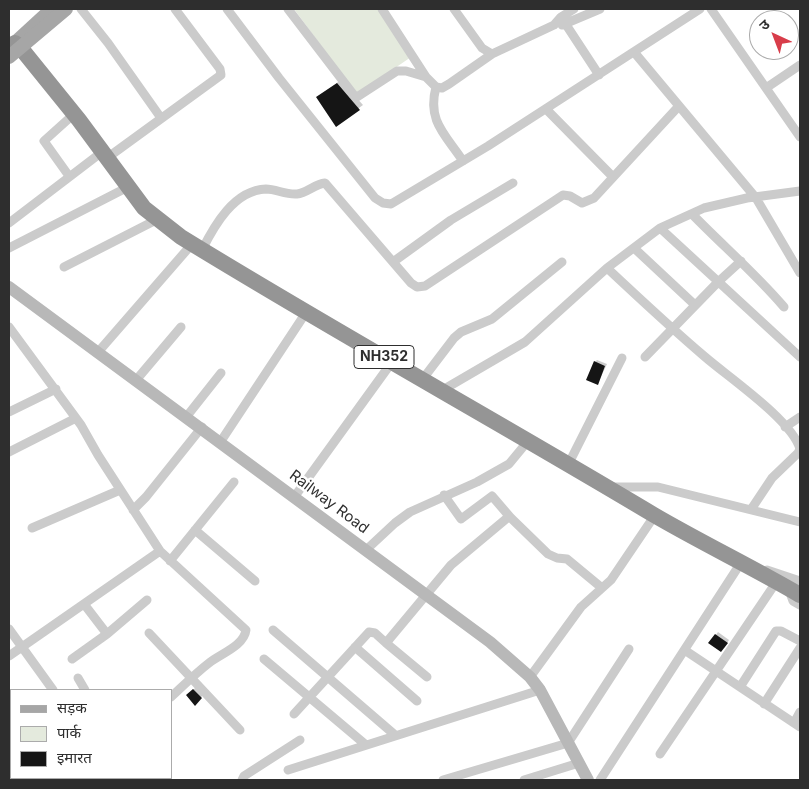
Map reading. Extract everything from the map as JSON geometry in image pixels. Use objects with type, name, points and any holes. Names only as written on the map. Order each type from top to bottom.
[{"type":"highway","points":[[9,64],[13,47]]},
{"type":"highway","name":"NH352","points":[[13,47],[74,114],[144,208],[197,247],[422,380],[612,488],[655,515],[791,586]]},
{"type":"main road","points":[[13,47],[52,9]]},
{"type":"main road","points":[[13,47],[66,9]]},
{"type":"main road","points":[[13,47],[72,9]]},
{"type":"street","points":[[81,9],[108,43],[161,118]]},
{"type":"street","points":[[9,223],[70,176],[105,155],[219,78],[222,74],[175,9]]},
{"type":"street","points":[[227,9],[279,78],[375,198],[384,203],[391,204],[546,109],[700,9]]},
{"type":"street","points":[[288,9],[357,97],[397,71],[406,71],[426,77]]},
{"type":"street","points":[[382,9],[426,77],[436,87],[442,88],[492,54],[554,25],[600,9]]},
{"type":"street","points":[[454,9],[482,48],[492,54]]},
{"type":"street","points":[[564,21],[574,9]]},
{"type":"street","points":[[711,9],[800,137]]},
{"type":"street","points":[[564,21],[599,75]]},
{"type":"street","points":[[634,52],[678,107],[756,198],[800,273]]},
{"type":"street","points":[[766,88],[800,65]]},
{"type":"street","points":[[436,87],[432,102],[432,113],[462,161]]},
{"type":"street","points":[[99,352],[197,247],[234,204],[252,192],[270,189],[296,194],[325,183],[411,283],[416,287],[425,286],[563,196],[570,196],[582,203],[594,198],[678,107]]},
{"type":"street","points":[[546,109],[613,177]]},
{"type":"street","points":[[70,176],[44,141],[74,114]]},
{"type":"street","points":[[393,262],[451,220],[513,183]]},
{"type":"street","points":[[9,248],[128,187]]},
{"type":"street","points":[[441,391],[525,342],[607,268],[660,228],[704,208],[747,198],[799,193]]},
{"type":"street","points":[[692,214],[742,261],[784,307]]},
{"type":"street","points":[[64,267],[158,219]]},
{"type":"street","points":[[660,228],[800,357]]},
{"type":"street","points":[[634,248],[695,305]]},
{"type":"street","points":[[646,357],[718,282],[742,261]]},
{"type":"street","points":[[422,380],[454,338],[461,332],[492,319],[562,262]]},
{"type":"street","points":[[607,268],[673,328],[775,415],[800,449],[772,478],[752,508]]},
{"type":"street","name":"Railway Road","points":[[9,287],[221,441],[490,642],[530,677],[540,690],[588,780]]},
{"type":"street","points":[[221,441],[307,311]]},
{"type":"street","points":[[9,327],[76,418],[160,551],[246,630],[245,635],[230,650],[210,662],[172,696]]},
{"type":"street","points":[[137,380],[181,327]]},
{"type":"street","points":[[569,464],[622,358]]},
{"type":"street","points":[[295,496],[392,362]]},
{"type":"street","points":[[187,416],[221,372]]},
{"type":"street","points":[[9,412],[56,389]]},
{"type":"street","points":[[785,427],[800,417]]},
{"type":"street","points":[[9,452],[76,418]]},
{"type":"street","points":[[133,510],[146,497],[202,428]]},
{"type":"street","points":[[366,550],[410,512],[444,495],[477,482],[509,464],[528,441]]},
{"type":"street","points":[[170,561],[234,482]]},
{"type":"street","points":[[612,488],[658,487],[752,508],[800,522]]},
{"type":"street","points":[[32,528],[120,490]]},
{"type":"street","points":[[444,495],[461,519],[492,496],[510,517],[548,554],[557,558],[567,559],[602,588]]},
{"type":"street","points":[[530,677],[581,607],[610,580],[655,515]]},
{"type":"street","points":[[386,642],[462,554],[500,522],[510,517]]},
{"type":"street","points":[[195,530],[255,581]]},
{"type":"street","points":[[9,656],[160,551]]},
{"type":"street","points":[[600,780],[686,651],[749,565],[765,569],[791,586],[794,601],[800,605]]},
{"type":"street","points":[[660,754],[716,671],[791,586]]},
{"type":"street","points":[[72,659],[107,634],[147,600]]},
{"type":"street","points":[[84,604],[107,634]]},
{"type":"street","points":[[9,629],[52,689]]},
{"type":"street","points":[[273,630],[395,735]]},
{"type":"street","points":[[740,687],[776,632],[781,631],[800,641]]},
{"type":"street","points":[[294,714],[368,632],[372,632],[386,642],[428,677]]},
{"type":"street","points":[[149,633],[240,730]]},
{"type":"street","points":[[355,647],[417,701]]},
{"type":"street","points":[[764,704],[800,648]]},
{"type":"street","points":[[443,780],[568,743],[629,649]]},
{"type":"street","points":[[686,651],[797,725],[800,712]]},
{"type":"street","points":[[264,659],[366,745]]},
{"type":"street","points":[[78,678],[84,689]]},
{"type":"street","points":[[288,770],[540,690]]},
{"type":"street","points":[[242,780],[244,776],[300,740]]},
{"type":"street","points":[[524,780],[579,763]]},
{"type":"green space","points":[[294,9],[382,9],[414,55],[357,94]]},
{"type":"building","points":[[337,83],[360,110],[336,127],[316,97]]},
{"type":"building","points":[[594,361],[605,366],[598,385],[586,380]]},
{"type":"building","points":[[715,634],[728,643],[721,652],[708,643]]},
{"type":"building","points":[[193,689],[202,698],[195,706],[186,695]]}]
